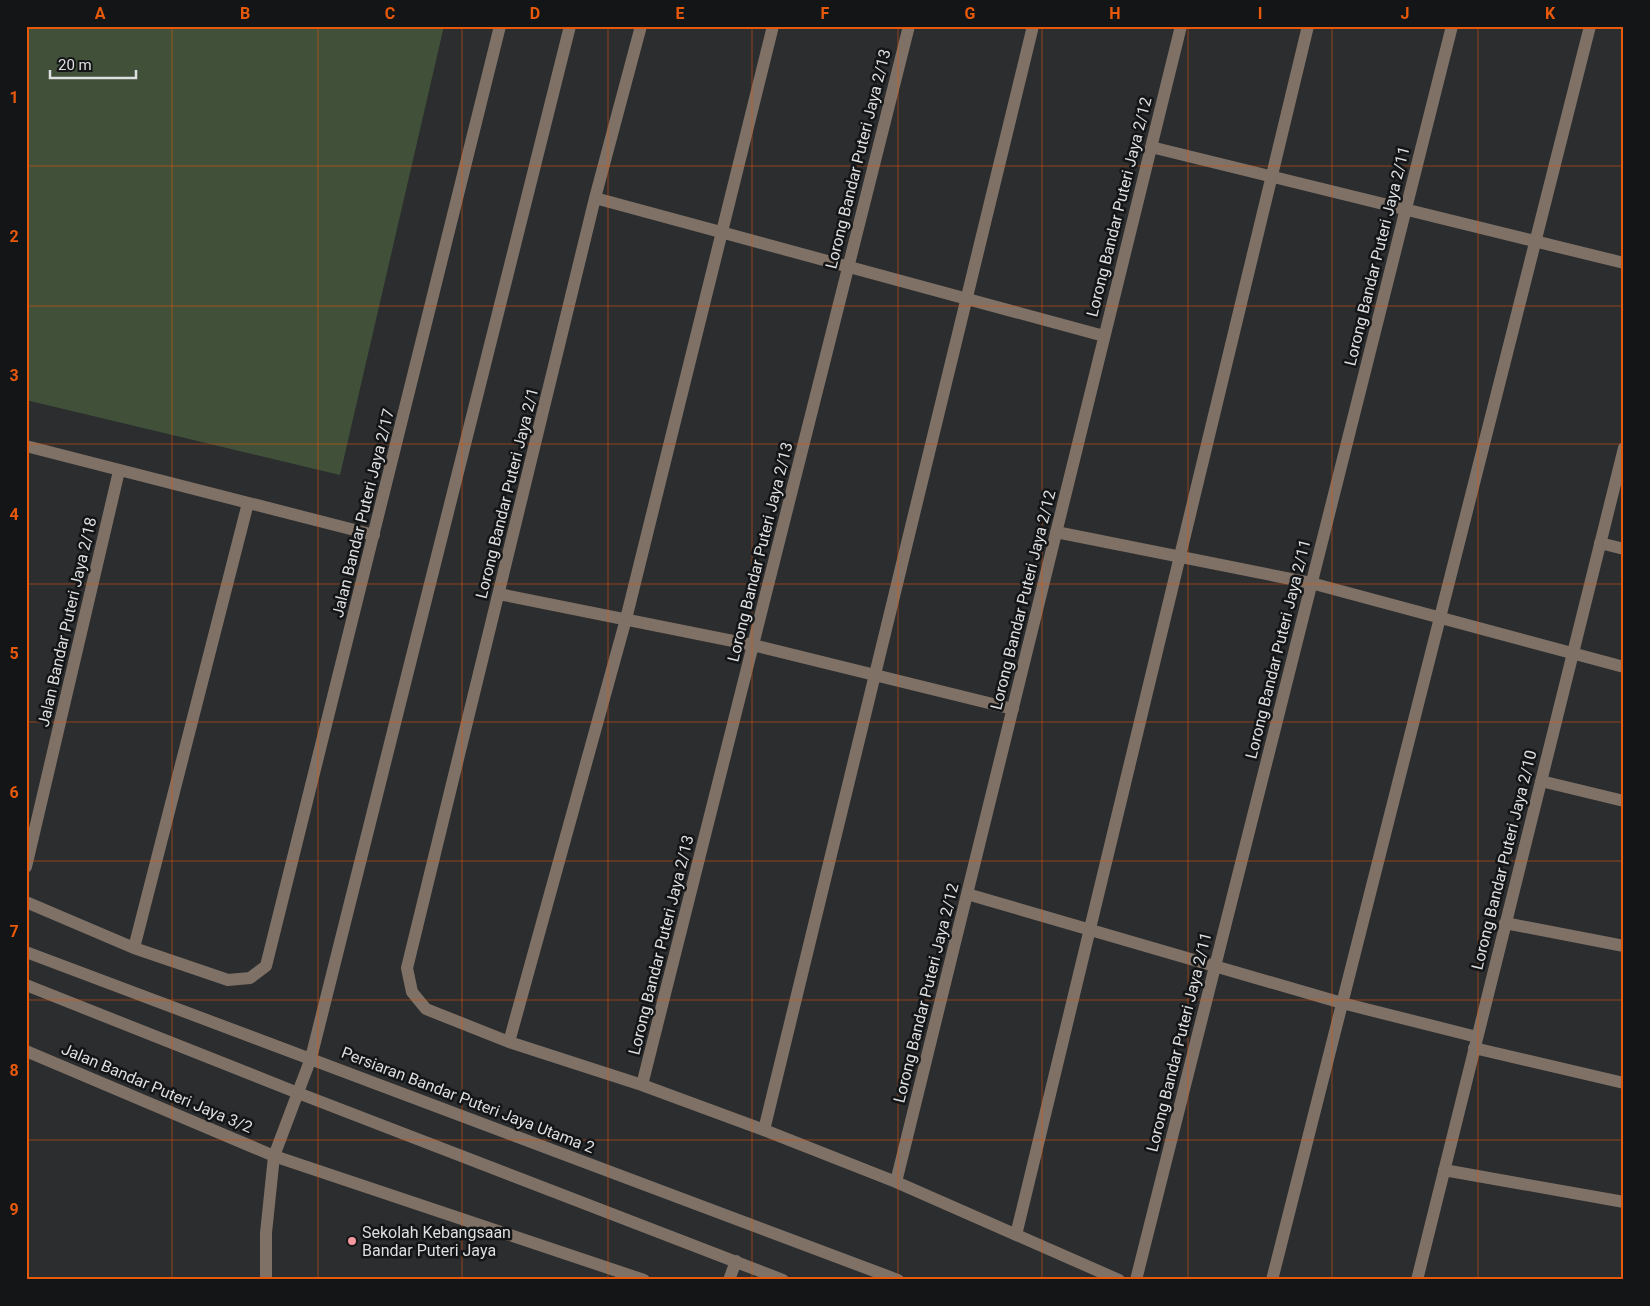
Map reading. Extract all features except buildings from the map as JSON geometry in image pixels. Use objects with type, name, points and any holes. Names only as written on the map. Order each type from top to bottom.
[{"type":"street","name":"Jalan Bandar Puteri Jaya 2/17","points":[[134,948],[228,980],[250,978],[266,966],[500,26]]},
{"type":"street","points":[[266,1280],[266,1233],[274,1156],[312,1058],[570,26]]},
{"type":"street","name":"Lorong Bandar Puteri Jaya 2/1","points":[[509,1042],[426,1009],[412,992],[407,968],[595,198],[640,26]]},
{"type":"street","points":[[773,26],[626,619],[509,1042],[642,1085],[764,1130],[896,1182],[1119,1280]]},
{"type":"street","name":"Lorong Bandar Puteri Jaya 2/13","points":[[642,1085],[909,26]]},
{"type":"street","points":[[764,1130],[968,300],[1033,26]]},
{"type":"street","name":"Lorong Bandar Puteri Jaya 2/12","points":[[896,1182],[1181,26]]},
{"type":"street","points":[[1016,1235],[1308,26]]},
{"type":"street","name":"Lorong Bandar Puteri Jaya 2/11","points":[[1136,1280],[1452,26]]},
{"type":"street","points":[[1272,1280],[1590,26]]},
{"type":"street","points":[[1151,147],[1624,263]]},
{"type":"street","points":[[595,198],[722,234],[1104,336]]},
{"type":"street","points":[[26,446],[374,535]]},
{"type":"street","name":"Lorong Bandar Puteri Jaya 2/10","points":[[1417,1280],[1624,448]]},
{"type":"street","name":"Jalan Bandar Puteri Jaya 2/18","points":[[26,867],[120,471]]},
{"type":"street","points":[[26,902],[134,948],[248,503]]},
{"type":"street","points":[[1056,532],[1311,583],[1624,667]]},
{"type":"street","points":[[1600,543],[1624,549]]},
{"type":"street","points":[[499,594],[753,644],[1013,709]]},
{"type":"street","points":[[1541,781],[1624,801]]},
{"type":"street","points":[[967,894],[1476,1043],[1624,1083]]},
{"type":"street","points":[[1505,923],[1624,946]]},
{"type":"street","name":"Persiaran Bandar Puteri Jaya Utama 2","points":[[26,952],[898,1280]]},
{"type":"street","points":[[26,985],[298,1093],[783,1280]]},
{"type":"street","name":"Jalan Bandar Puteri Jaya 3/2","points":[[26,1050],[274,1156],[644,1280]]},
{"type":"street","points":[[1444,1170],[1624,1202]]},
{"type":"street","points":[[729,1280],[736,1262]]},
{"type":"green space","points":[[26,26],[444,26],[340,475],[26,400]]},
{"type":"place","name":"Sekolah Kebangsaan Bandar Puteri Jaya","points":[[352,1241]]}]
